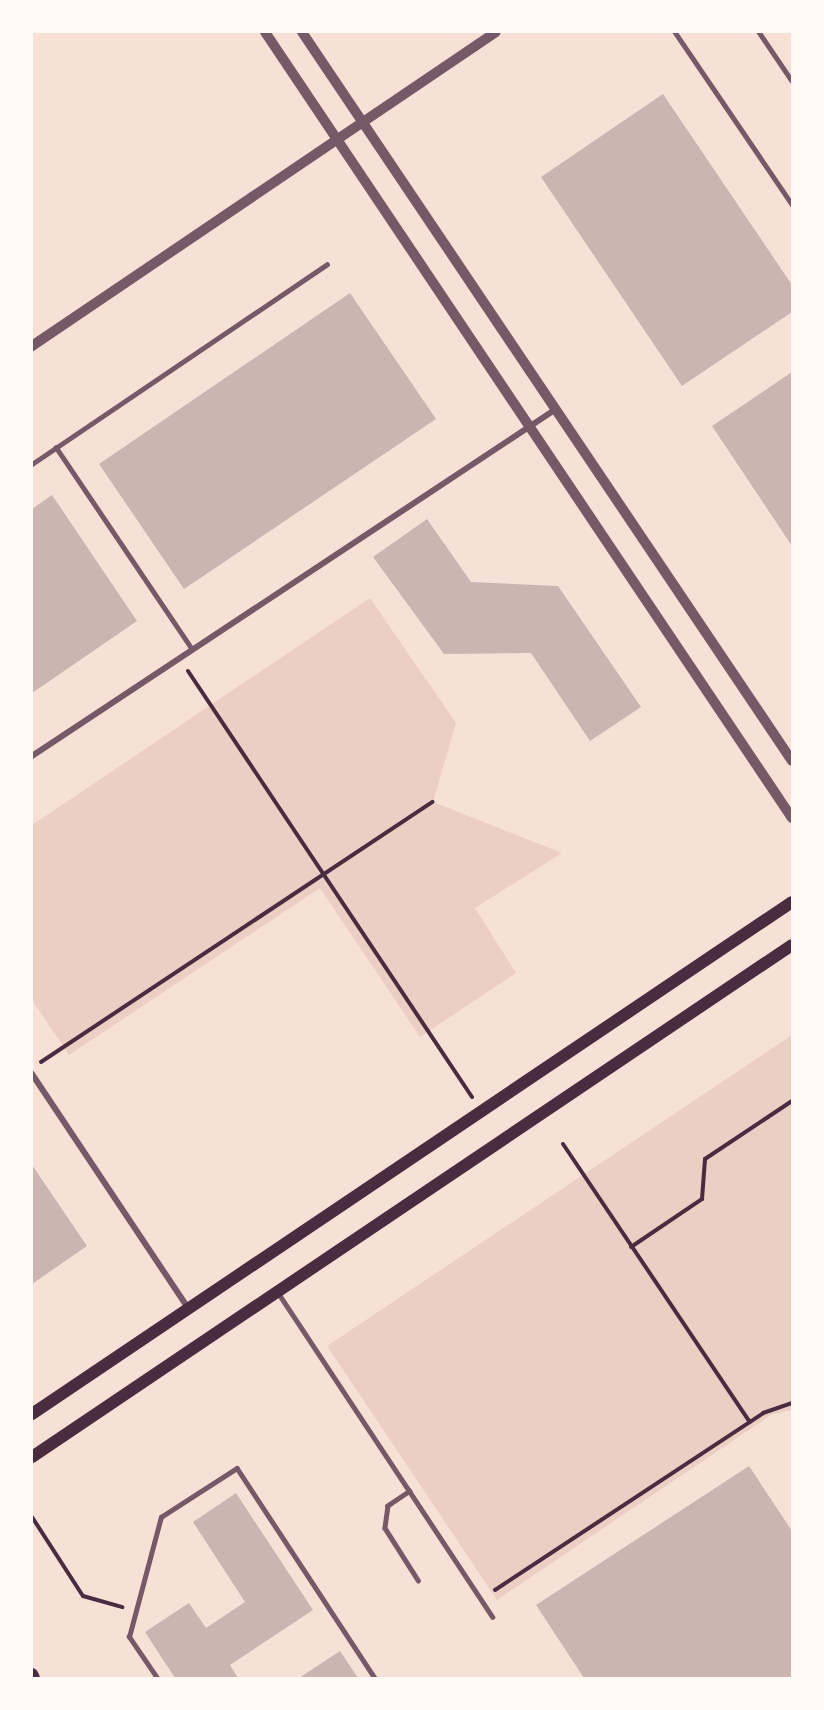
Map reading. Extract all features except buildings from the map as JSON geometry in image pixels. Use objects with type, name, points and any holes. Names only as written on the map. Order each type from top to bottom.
[{"type":"main road","points":[[32,1414],[792,902]]},
{"type":"main road","points":[[34,1456],[792,945]]},
{"type":"main road","points":[[32,1674],[34,1678]]},
{"type":"street","points":[[265,32],[792,818]]},
{"type":"street","points":[[302,32],[792,761]]},
{"type":"street","points":[[32,346],[496,32]]},
{"type":"street","points":[[32,756],[556,409]]},
{"type":"street","points":[[32,1074],[189,1308]]},
{"type":"lane","points":[[675,32],[792,204]]},
{"type":"lane","points":[[759,32],[792,81]]},
{"type":"lane","points":[[32,464],[327,264]]},
{"type":"lane","points":[[56,447],[192,649]]},
{"type":"lane","points":[[277,1292],[493,1617]]},
{"type":"lane","points":[[157,1678],[129,1637],[161,1517],[237,1468],[375,1678]]},
{"type":"lane","points":[[410,1491],[388,1506],[385,1528],[418,1580]]},
{"type":"path","points":[[179,658],[482,1113]]},
{"type":"path","points":[[32,1069],[433,802]]},
{"type":"path","points":[[631,1247],[702,1199],[705,1159],[792,1101]]},
{"type":"path","points":[[563,1144],[750,1422]]},
{"type":"path","points":[[482,1599],[750,1422],[775,1407],[792,1403]]},
{"type":"path","points":[[32,1517],[83,1596],[136,1611]]},
{"type":"shaded area","points":[[370,598],[456,723],[433,802],[562,853],[475,908],[516,973],[420,1037],[320,888],[69,1055],[32,1000],[32,825]]},
{"type":"shaded area","points":[[792,1035],[792,1410],[771,1415],[497,1600],[327,1346]]}]
